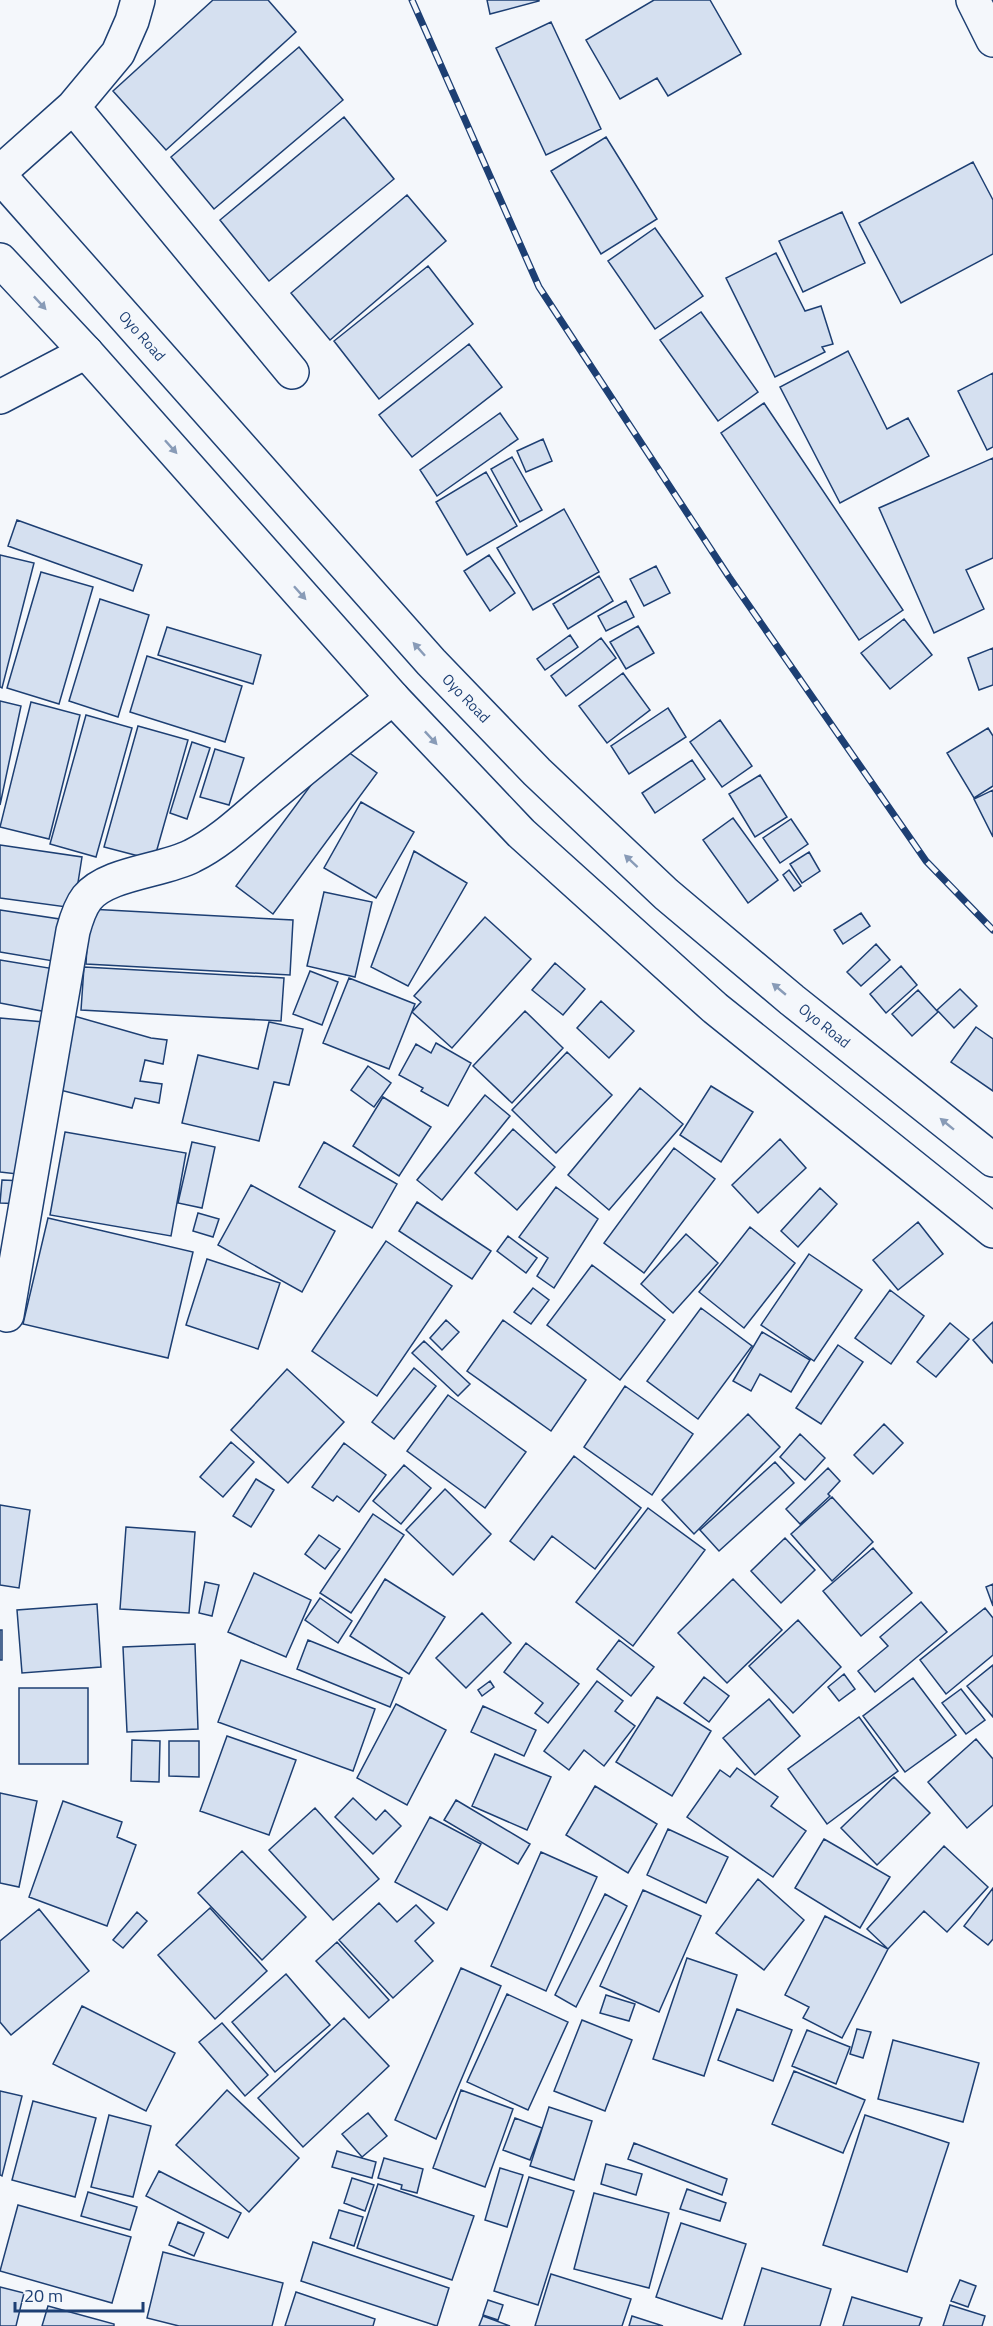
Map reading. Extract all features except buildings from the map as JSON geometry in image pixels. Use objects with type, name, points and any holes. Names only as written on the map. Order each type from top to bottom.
[{"type":"main road","points":[[0,174],[73,107],[118,53],[132,21],[138,0]]},
{"type":"main road","points":[[973,0],[993,40]]},
{"type":"main road","points":[[73,107],[292,372]]},
{"type":"main road","name":"Oyo Road","points":[[0,174],[431,662],[537,772],[666,894],[792,1000],[993,1160]]},
{"type":"main road","points":[[0,260],[86,352],[393,698],[521,833],[715,1008],[993,1231]]},
{"type":"main road","points":[[0,397],[86,352]]},
{"type":"main road","points":[[7,1315],[73,931],[87,897],[102,886],[165,867],[201,851],[224,836],[329,747],[393,698]]},
{"type":"railway","points":[[412,0],[539,287],[729,577],[926,861],[993,930]]}]
